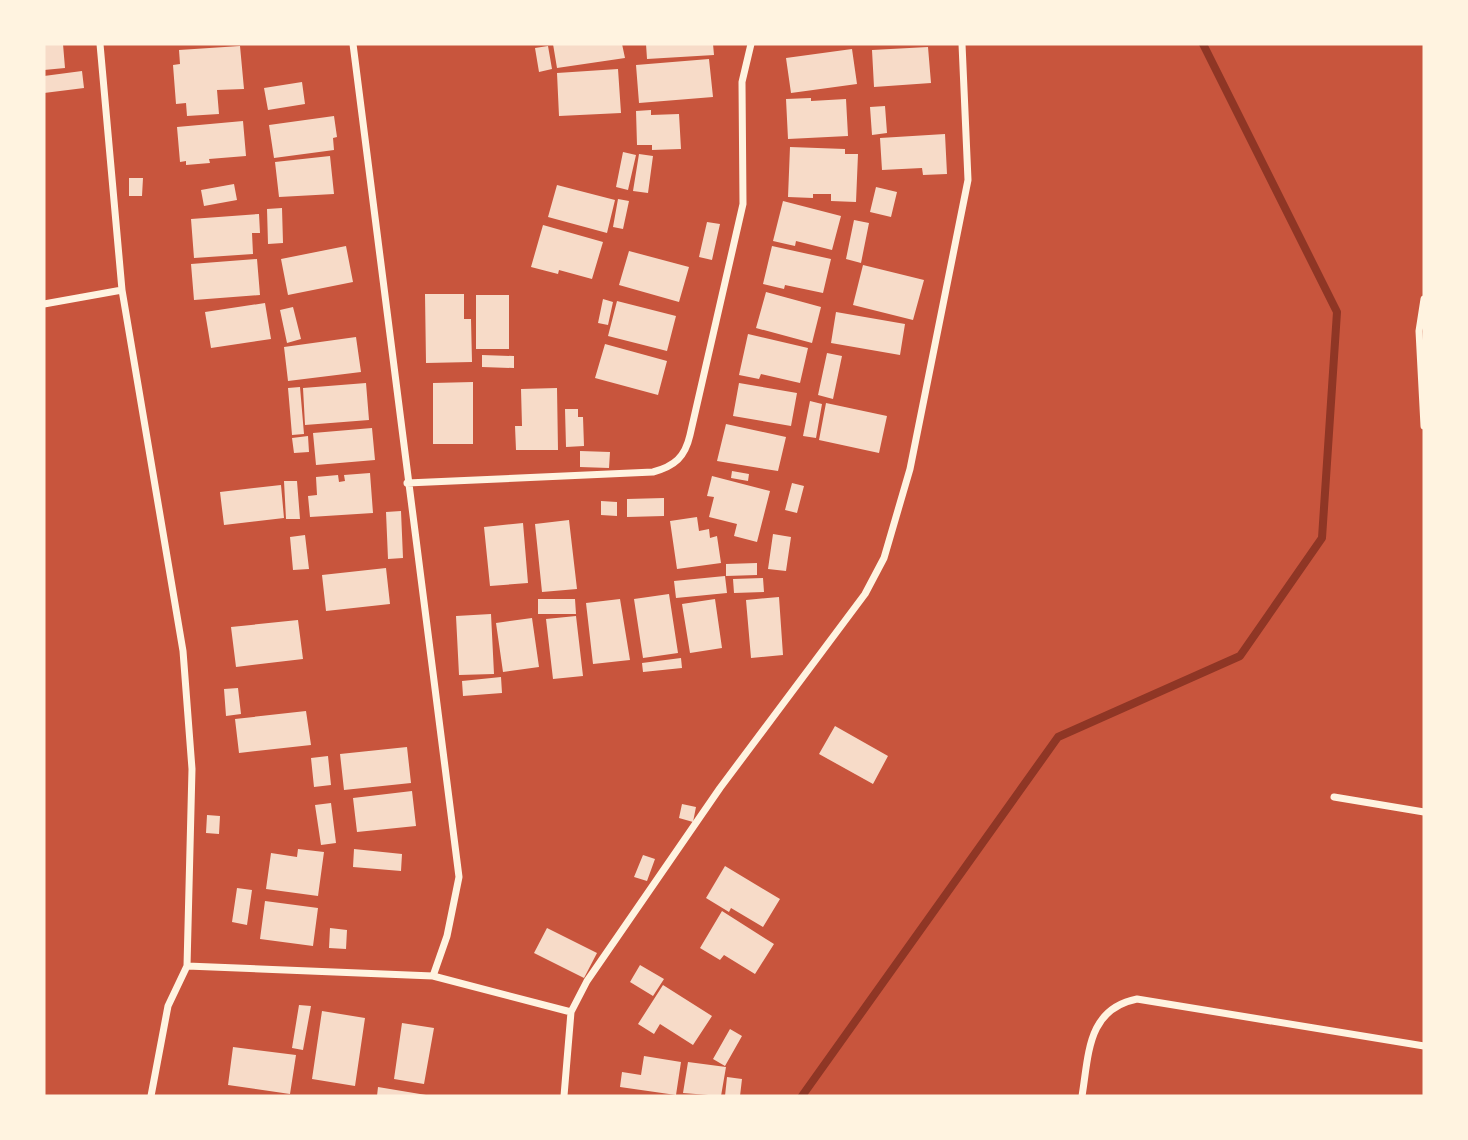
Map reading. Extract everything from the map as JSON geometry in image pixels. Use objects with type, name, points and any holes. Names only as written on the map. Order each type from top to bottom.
[{"type":"street","points":[[100,44],[122,290],[183,651],[192,769],[187,966],[168,1006],[151,1096]]},
{"type":"street","points":[[353,44],[459,877],[447,936],[433,976]]},
{"type":"street","points":[[407,483],[653,472],[670,467],[682,457],[691,435],[743,204],[742,82],[751,44]]},
{"type":"street","points":[[564,1096],[571,1012],[587,981],[720,788],[865,594],[884,558],[910,469],[968,180],[962,44]]},
{"type":"street","points":[[44,304],[122,290]]},
{"type":"street","points":[[1424,299],[1419,331],[1424,426]]},
{"type":"street","points":[[1334,797],[1424,812]]},
{"type":"street","points":[[187,966],[433,976],[571,1012]]},
{"type":"street","points":[[1082,1096],[1091,1043],[1100,1020],[1117,1003],[1137,999],[1424,1046]]},
{"type":"building","points":[[44,44],[63,44],[65,68],[44,70]]},
{"type":"building","points":[[553,44],[622,44],[625,58],[557,68]]},
{"type":"building","points":[[646,44],[713,44],[714,55],[647,59]]},
{"type":"building","points":[[240,46],[244,89],[217,90],[219,114],[187,116],[186,103],[176,104],[173,65],[180,64],[179,50]]},
{"type":"building","points":[[548,46],[552,69],[539,72],[535,48]]},
{"type":"building","points":[[928,47],[931,83],[874,87],[872,50]]},
{"type":"building","points":[[852,49],[857,84],[791,93],[786,58]]},
{"type":"building","points":[[709,59],[713,97],[639,103],[636,65]]},
{"type":"building","points":[[618,69],[621,113],[559,116],[557,73]]},
{"type":"building","points":[[82,71],[84,88],[44,93],[44,76]]},
{"type":"building","points":[[302,82],[305,104],[268,110],[264,88]]},
{"type":"building","points":[[811,98],[811,101],[846,99],[848,136],[788,139],[786,99]]},
{"type":"building","points":[[885,106],[887,133],[872,135],[870,107]]},
{"type":"building","points":[[651,110],[651,115],[679,114],[681,149],[652,150],[652,145],[637,145],[636,111]]},
{"type":"building","points":[[334,116],[337,137],[333,138],[334,150],[274,158],[269,125]]},
{"type":"building","points":[[243,121],[246,156],[209,159],[210,163],[186,165],[186,161],[180,162],[177,127]]},
{"type":"building","points":[[945,134],[947,174],[923,175],[922,168],[882,170],[880,138]]},
{"type":"building","points":[[790,147],[845,149],[845,154],[858,154],[856,202],[831,201],[831,194],[813,194],[813,198],[788,197]]},
{"type":"building","points":[[623,152],[636,155],[628,190],[616,187]]},
{"type":"building","points":[[639,154],[653,156],[648,193],[633,191]]},
{"type":"building","points":[[330,156],[334,194],[279,197],[275,162]]},
{"type":"building","points":[[129,178],[143,178],[142,196],[129,196]]},
{"type":"building","points":[[234,184],[237,200],[204,206],[201,190]]},
{"type":"building","points":[[557,185],[615,200],[607,233],[548,217]]},
{"type":"building","points":[[876,187],[897,192],[891,217],[870,212]]},
{"type":"building","points":[[618,199],[629,201],[623,229],[613,227]]},
{"type":"building","points":[[783,201],[841,216],[832,250],[796,241],[795,246],[773,241]]},
{"type":"building","points":[[282,208],[283,243],[268,244],[267,209]]},
{"type":"building","points":[[259,214],[260,233],[252,233],[253,254],[194,258],[191,219]]},
{"type":"building","points":[[854,220],[869,223],[861,263],[846,259]]},
{"type":"building","points":[[707,222],[720,224],[712,260],[699,257]]},
{"type":"building","points":[[543,225],[603,242],[592,279],[559,270],[558,274],[531,267]]},
{"type":"building","points":[[346,246],[353,282],[288,295],[281,259]]},
{"type":"building","points":[[772,246],[831,259],[823,293],[785,285],[784,289],[763,284]]},
{"type":"building","points":[[629,251],[689,267],[679,302],[619,285]]},
{"type":"building","points":[[257,259],[260,295],[194,300],[191,264]]},
{"type":"building","points":[[863,265],[924,280],[913,320],[853,305]]},
{"type":"building","points":[[766,292],[821,307],[812,343],[756,328]]},
{"type":"building","points":[[425,294],[464,294],[464,319],[471,319],[472,362],[426,363]]},
{"type":"building","points":[[476,295],[509,295],[509,349],[476,349]]},
{"type":"building","points":[[603,299],[613,302],[608,325],[598,323]]},
{"type":"building","points":[[617,301],[676,316],[667,351],[608,336]]},
{"type":"building","points":[[265,303],[271,339],[211,348],[205,312]]},
{"type":"building","points":[[293,307],[301,339],[287,343],[280,310]]},
{"type":"building","points":[[836,312],[905,324],[900,355],[831,343]]},
{"type":"building","points":[[748,334],[808,348],[800,383],[761,374],[759,379],[739,375]]},
{"type":"building","points":[[356,337],[361,372],[288,381],[284,347]]},
{"type":"building","points":[[605,344],[667,361],[658,395],[595,378]]},
{"type":"building","points":[[827,353],[842,356],[833,399],[818,395]]},
{"type":"building","points":[[482,355],[514,356],[514,368],[482,367]]},
{"type":"building","points":[[473,382],[473,444],[433,444],[433,383]]},
{"type":"building","points":[[366,383],[369,420],[305,425],[303,388]]},
{"type":"building","points":[[739,383],[797,393],[791,426],[733,416]]},
{"type":"building","points":[[300,387],[304,434],[292,435],[288,388]]},
{"type":"building","points":[[557,388],[558,450],[516,450],[515,426],[522,426],[521,389]]},
{"type":"building","points":[[810,401],[822,404],[816,438],[803,436]]},
{"type":"building","points":[[826,403],[887,416],[879,453],[819,440]]},
{"type":"building","points":[[565,409],[578,409],[578,417],[583,417],[584,446],[566,447]]},
{"type":"building","points":[[726,424],[786,437],[778,471],[717,461]]},
{"type":"building","points":[[372,428],[375,460],[316,465],[313,433]]},
{"type":"building","points":[[308,436],[309,452],[294,453],[292,438]]},
{"type":"building","points":[[580,451],[610,452],[609,468],[580,467]]},
{"type":"building","points":[[732,471],[749,474],[748,481],[731,478]]},
{"type":"building","points":[[370,473],[373,513],[310,517],[308,496],[317,495],[316,477],[338,475],[339,482],[345,481],[344,475]]},
{"type":"building","points":[[712,476],[770,491],[757,542],[734,536],[737,524],[709,517],[714,497],[707,496]]},
{"type":"building","points":[[284,481],[297,481],[300,519],[286,519]]},
{"type":"building","points":[[792,483],[804,486],[797,513],[785,510]]},
{"type":"building","points":[[281,485],[284,518],[224,525],[220,492]]},
{"type":"building","points":[[664,498],[664,516],[627,517],[627,499]]},
{"type":"building","points":[[601,501],[617,502],[617,516],[601,515]]},
{"type":"building","points":[[401,511],[403,558],[388,559],[386,512]]},
{"type":"building","points":[[697,517],[699,531],[709,529],[710,538],[717,536],[721,563],[677,569],[670,521]]},
{"type":"building","points":[[569,520],[577,589],[542,592],[535,524]]},
{"type":"building","points":[[523,523],[528,583],[490,586],[484,527]]},
{"type":"building","points":[[773,534],[791,537],[786,571],[768,569]]},
{"type":"building","points":[[305,535],[309,569],[293,570],[290,537]]},
{"type":"building","points":[[757,563],[757,575],[726,576],[726,564]]},
{"type":"building","points":[[386,568],[390,604],[326,611],[322,575]]},
{"type":"building","points":[[725,576],[727,593],[676,598],[674,581]]},
{"type":"building","points":[[763,578],[764,592],[734,593],[733,579]]},
{"type":"building","points":[[669,594],[678,653],[643,658],[634,599]]},
{"type":"building","points":[[779,597],[783,655],[751,658],[746,600]]},
{"type":"building","points":[[538,599],[575,599],[576,614],[538,614]]},
{"type":"building","points":[[620,599],[630,660],[593,664],[586,603]]},
{"type":"building","points":[[715,599],[722,648],[690,653],[682,604]]},
{"type":"building","points":[[491,614],[494,674],[459,675],[456,616]]},
{"type":"building","points":[[576,616],[583,676],[553,679],[546,619]]},
{"type":"building","points":[[532,618],[539,667],[503,672],[496,623]]},
{"type":"building","points":[[298,620],[303,659],[236,667],[231,627]]},
{"type":"building","points":[[681,658],[682,668],[643,672],[642,663]]},
{"type":"building","points":[[501,677],[502,693],[463,696],[462,681]]},
{"type":"building","points":[[238,688],[241,714],[226,716],[224,689]]},
{"type":"building","points":[[306,711],[311,745],[239,753],[235,719]]},
{"type":"building","points":[[835,726],[888,756],[873,784],[819,754]]},
{"type":"building","points":[[407,747],[411,783],[344,790],[340,754]]},
{"type":"building","points":[[328,756],[331,785],[314,787],[311,758]]},
{"type":"building","points":[[412,791],[416,826],[357,832],[353,798]]},
{"type":"building","points":[[331,803],[336,843],[321,845],[315,805]]},
{"type":"building","points":[[682,804],[696,807],[693,822],[679,818]]},
{"type":"building","points":[[207,815],[220,816],[219,834],[206,833]]},
{"type":"building","points":[[298,849],[324,852],[318,896],[266,889],[271,853],[297,857]]},
{"type":"building","points":[[354,849],[402,854],[401,871],[353,867]]},
{"type":"building","points":[[643,855],[655,859],[647,881],[634,877]]},
{"type":"building","points":[[725,866],[780,899],[763,927],[731,908],[729,912],[706,898]]},
{"type":"building","points":[[237,888],[252,890],[247,925],[232,922]]},
{"type":"building","points":[[265,901],[318,908],[313,946],[260,939]]},
{"type":"building","points":[[722,911],[774,944],[755,974],[724,955],[720,960],[700,948]]},
{"type":"building","points":[[330,928],[347,930],[346,949],[329,948]]},
{"type":"building","points":[[547,928],[597,953],[584,978],[534,953]]},
{"type":"building","points":[[640,965],[664,979],[653,996],[630,982]]},
{"type":"building","points":[[663,985],[712,1016],[693,1045],[660,1024],[654,1034],[638,1024]]},
{"type":"building","points":[[299,1005],[311,1006],[303,1050],[292,1048]]},
{"type":"building","points":[[322,1011],[365,1018],[355,1086],[312,1079]]},
{"type":"building","points":[[402,1023],[434,1028],[424,1084],[394,1079]]},
{"type":"building","points":[[730,1029],[742,1036],[725,1066],[713,1059]]},
{"type":"building","points":[[233,1047],[296,1055],[290,1094],[228,1085]]},
{"type":"building","points":[[644,1056],[681,1062],[676,1095],[620,1087],[622,1072],[641,1075]]},
{"type":"building","points":[[688,1062],[726,1067],[721,1096],[683,1093]]},
{"type":"building","points":[[727,1077],[742,1079],[740,1096],[725,1096]]},
{"type":"building","points":[[378,1087],[426,1095],[426,1096],[377,1096]]},
{"type":"waterway","points":[[802,1096],[1058,737],[1240,656],[1322,538],[1337,312],[1203,44]]}]
